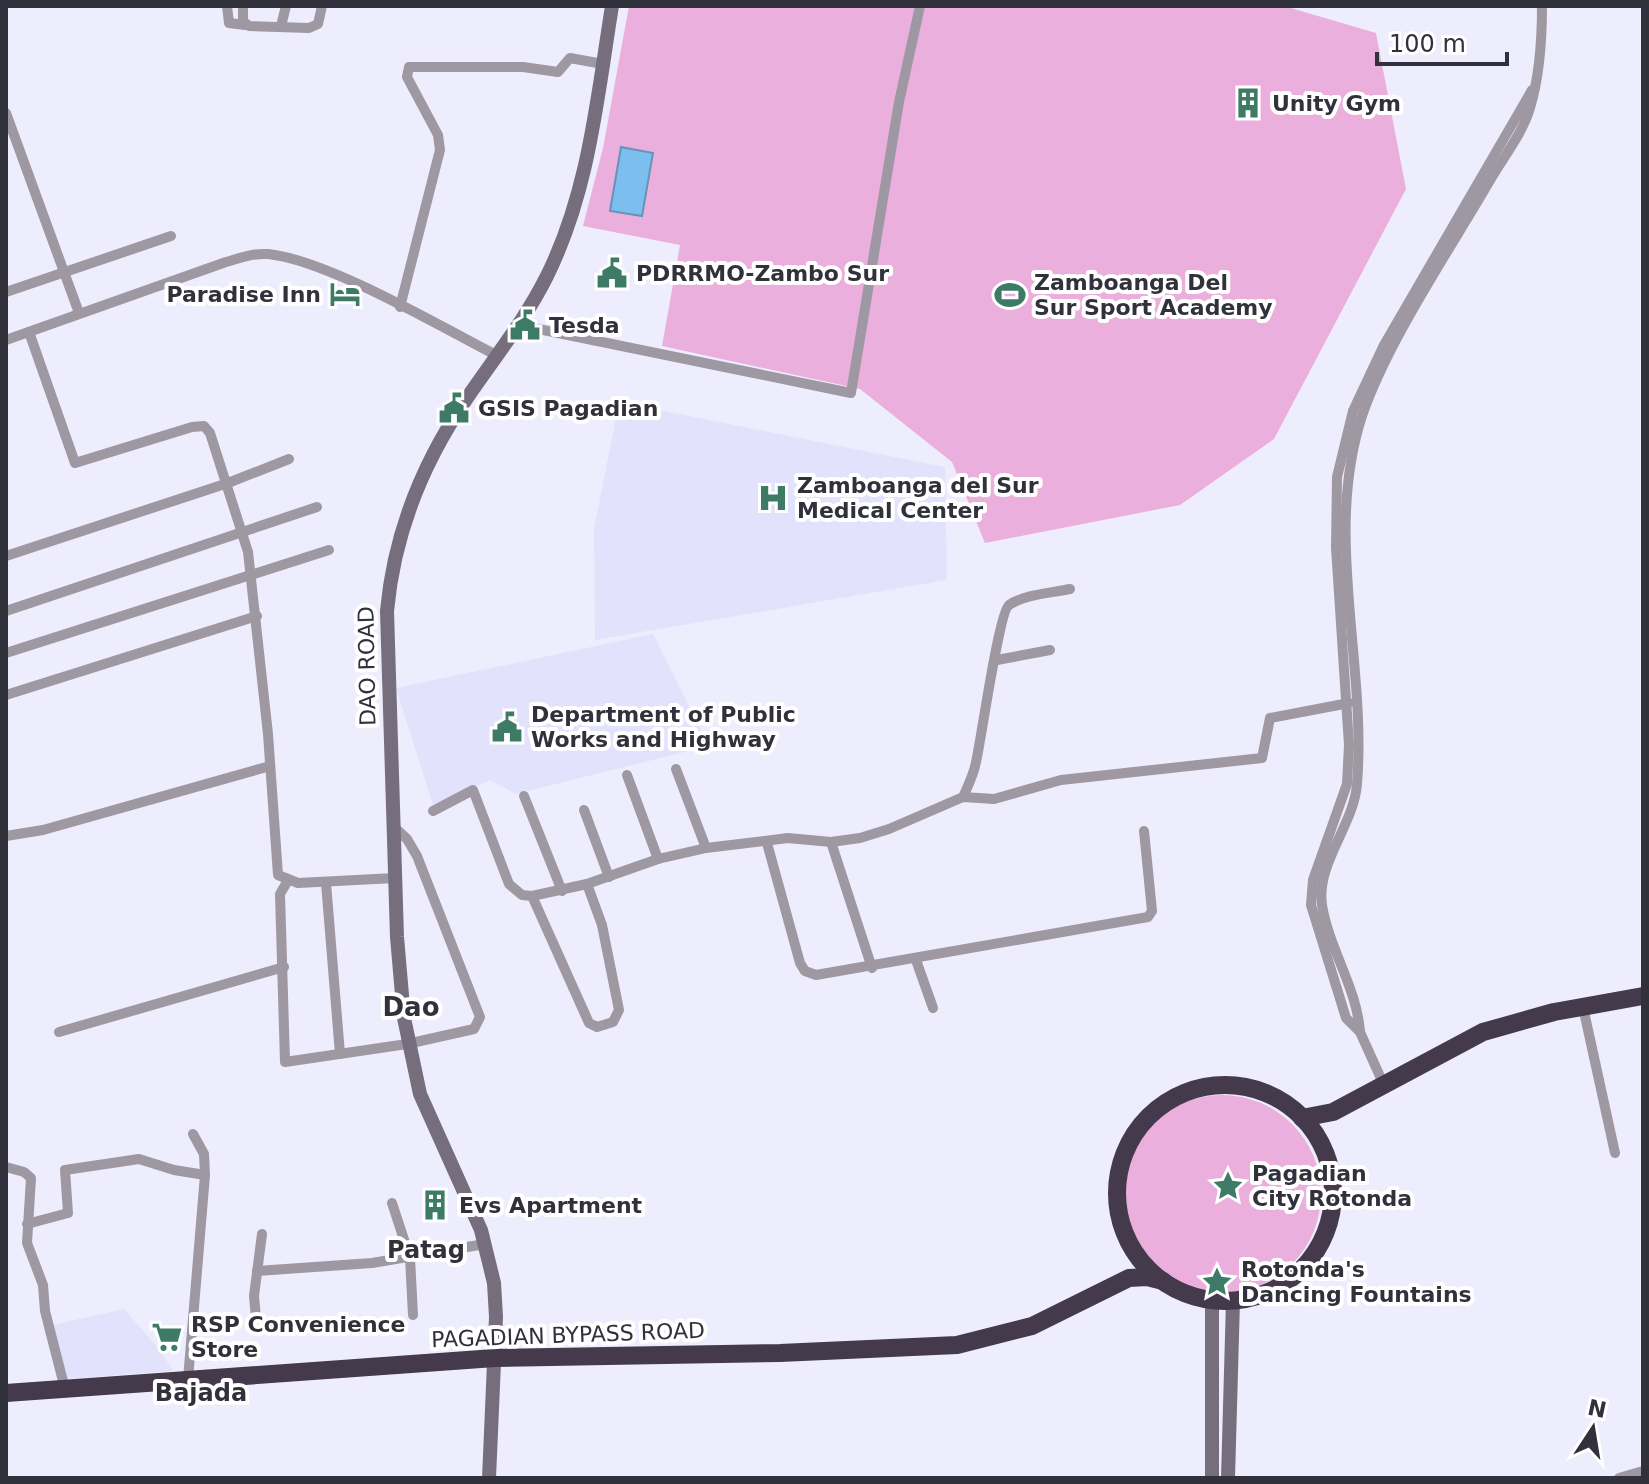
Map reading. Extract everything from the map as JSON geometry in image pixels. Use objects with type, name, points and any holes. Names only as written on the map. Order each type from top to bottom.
[{"type":"highway","points":[[1302,1118],[1333,1112],[1483,1032],[1583,1007],[1643,996]]},
{"type":"highway","points":[[1225,1086],[1267,1094],[1302,1118],[1321,1143],[1328,1161],[1333,1199],[1331,1219],[1315,1254],[1288,1282],[1252,1298],[1212,1300],[1186,1294],[1163,1281],[1133,1249],[1121,1223],[1118,1181],[1131,1141],[1159,1109],[1197,1090],[1225,1086]]},
{"type":"highway","points":[[1321,1143],[1325,1123],[1333,1112]]},
{"type":"highway","points":[[1120,1282],[1130,1267],[1133,1249]]},
{"type":"highway","name":"PAGADIAN BYPASS ROAD","points":[[6,1393],[495,1358],[780,1353],[957,1345],[1032,1326],[1083,1304],[1120,1282],[1138,1277],[1163,1281]]},
{"type":"street","points":[[227,6],[229,23],[314,27],[322,6]]},
{"type":"street","points":[[243,6],[245,25]]},
{"type":"street","points":[[281,26],[286,6]]},
{"type":"street","name":"DAO ROAD","points":[[489,1478],[495,1358],[494,1283],[485,1244],[420,1094],[407,1044],[395,878],[387,645],[395,560],[404,520],[431,460],[467,398],[519,325],[549,272],[573,216],[584,180],[612,6]]},
{"type":"street","points":[[519,325],[851,393],[899,102],[920,6]]},
{"type":"street","points":[[1383,1083],[1360,1032],[1346,1018],[1311,905],[1313,880],[1347,784],[1351,703],[1347,494],[1363,414],[1412,315],[1530,109],[1542,44],[1542,6]]},
{"type":"street","points":[[400,307],[440,150],[438,135],[407,77],[409,67],[523,67],[558,72],[570,58],[603,64]]},
{"type":"street","points":[[6,113],[79,313]]},
{"type":"street","points":[[6,292],[171,236]]},
{"type":"street","points":[[6,340],[247,255],[261,254],[293,260],[400,307],[498,356]]},
{"type":"street","points":[[29,332],[75,463],[204,426],[210,433],[244,534],[251,576],[257,616],[277,871],[287,882],[326,883],[395,878]]},
{"type":"street","points":[[6,556],[228,483],[289,459]]},
{"type":"street","points":[[6,611],[244,534],[317,507]]},
{"type":"street","points":[[6,653],[329,550]]},
{"type":"street","points":[[963,797],[976,766],[984,704],[997,660],[1006,608],[1023,599],[1070,589]]},
{"type":"street","points":[[6,695],[257,616]]},
{"type":"street","points":[[997,660],[1050,650]]},
{"type":"street","points":[[433,811],[473,790],[509,884],[522,895],[532,896],[562,891],[658,859],[706,848],[793,838],[831,842],[889,829],[963,797],[994,799],[1061,780],[1262,758],[1270,718],[1351,703]]},
{"type":"street","points":[[6,836],[43,830],[270,766]]},
{"type":"street","points":[[676,769],[706,848]]},
{"type":"street","points":[[627,775],[658,859]]},
{"type":"street","points":[[524,796],[562,891]]},
{"type":"street","points":[[584,810],[609,877]]},
{"type":"street","points":[[287,882],[280,894],[285,1062],[464,1033],[479,1024],[480,1017],[417,856],[403,834],[393,826]]},
{"type":"street","points":[[767,843],[805,971],[816,975],[872,968],[1148,917],[1152,911],[1144,831]]},
{"type":"street","points":[[831,842],[872,968]]},
{"type":"street","points":[[326,883],[340,1054]]},
{"type":"street","points":[[532,896],[589,1023],[597,1027],[613,1022],[619,1010],[602,925],[587,884]]},
{"type":"street","points":[[916,960],[933,1008]]},
{"type":"street","points":[[59,1032],[284,967]]},
{"type":"street","points":[[1583,1007],[1615,1153]]},
{"type":"street","points":[[188,1379],[205,1175],[204,1154],[193,1134]]},
{"type":"street","points":[[27,1224],[70,1211],[63,1176],[68,1169],[139,1159],[174,1170],[205,1175]]},
{"type":"street","points":[[6,1167],[24,1172],[31,1178],[27,1224],[29,1255],[43,1285],[45,1311],[65,1389]]},
{"type":"street","points":[[392,1203],[410,1258],[413,1315]]},
{"type":"street","points":[[256,1318],[262,1234]]},
{"type":"street","points":[[257,1271],[410,1258],[485,1244]]},
{"type":"street","points":[[1212,1300],[1212,1478]]},
{"type":"street","points":[[1228,1478],[1233,1301]]},
{"type":"street","points":[[1619,1478],[1643,1471]]},
{"type":"shaded area","name":"Zamboanga Del Sur Sport Academy","points":[[629,6],[1284,6],[1376,33],[1406,189],[1274,439],[1180,505],[985,543],[952,462],[860,389],[662,346],[680,245],[583,226],[603,148]]},
{"type":"shaded area","name":"Zamboanga del Sur Medical Center","points":[[619,402],[945,467],[947,580],[595,640],[594,529]]},
{"type":"shaded area","points":[[653,634],[709,746],[516,794],[490,780],[433,805],[396,688]]},
{"type":"shaded area","points":[[1222,1095],[1241,1096],[1260,1102],[1292,1124],[1314,1156],[1320,1175],[1320,1213],[1314,1232],[1292,1264],[1260,1286],[1241,1292],[1222,1293],[1203,1292],[1184,1286],[1152,1264],[1130,1232],[1124,1213],[1123,1194],[1124,1175],[1130,1156],[1152,1124],[1184,1102],[1203,1096]]},
{"type":"shaded area","points":[[124,1309],[160,1350],[173,1371],[65,1379],[52,1325]]},
{"type":"water","points":[[621,147],[653,153],[642,216],[610,211]]},
{"type":"place","name":"Unity Gym","points":[[1248,103]]},
{"type":"place","name":"PDRRMO-Zambo Sur","points":[[612,273]]},
{"type":"place","name":"Paradise Inn","points":[[345,294]]},
{"type":"place","name":"Zamboanga Del Sur Sport Academy","points":[[1010,295]]},
{"type":"place","name":"Tesda","points":[[525,325]]},
{"type":"place","name":"GSIS Pagadian","points":[[454,408]]},
{"type":"place","name":"Zamboanga del Sur Medical Center","points":[[773,498]]},
{"type":"place","name":"Department of Public Works and Highway","points":[[507,727]]},
{"type":"place","name":"Pagadian City Rotonda","points":[[1228,1186]]},
{"type":"place","name":"Evs Apartment","points":[[435,1205]]},
{"type":"place","name":"Rotonda's Dancing Fountains","points":[[1217,1282]]},
{"type":"place","name":"RSP Convenience Store","points":[[167,1337]]},
{"type":"district","name":"Dao","points":[[411,1007]]},
{"type":"district","name":"Patag","points":[[426,1250]]},
{"type":"district","name":"Bajada","points":[[201,1393]]}]
